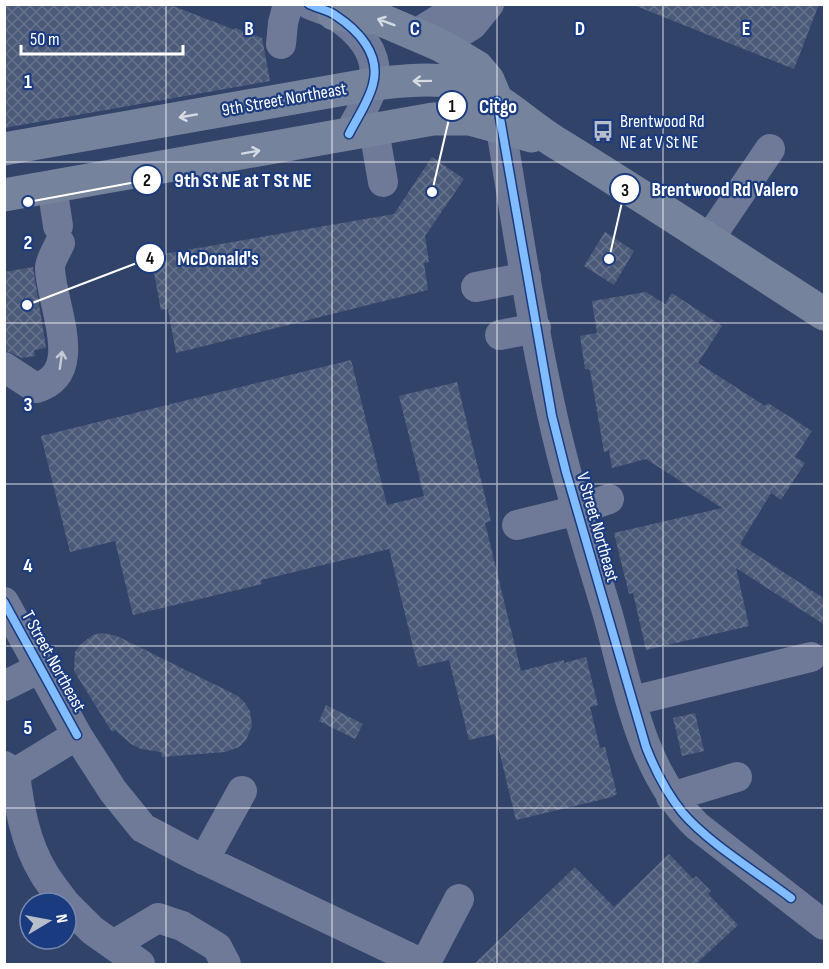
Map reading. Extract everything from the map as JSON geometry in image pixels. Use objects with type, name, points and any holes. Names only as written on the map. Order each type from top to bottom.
[{"type":"main road","points":[[322,9],[377,18],[428,39],[469,61],[483,72],[492,87],[499,114]]},
{"type":"main road","name":"9th Street Northeast","points":[[4,149],[373,84],[417,80],[447,82],[469,87],[499,114],[559,145],[824,310]]},
{"type":"main road","name":"9th Street Northeast","points":[[4,195],[433,119],[499,114]]},
{"type":"street","points":[[281,44],[288,4]]},
{"type":"street","points":[[428,39],[453,4]]},
{"type":"street","points":[[428,39],[472,25],[489,4]]},
{"type":"street","points":[[322,9],[360,36],[371,51],[375,69],[362,132],[383,182]]},
{"type":"street","name":"V Street Northeast","points":[[499,114],[552,416],[577,510],[587,590],[632,701],[654,765],[682,812],[705,833],[825,925]]},
{"type":"street","points":[[709,239],[770,149]]},
{"type":"street","points":[[4,391],[45,385],[56,377],[62,367],[64,356],[50,266],[59,234],[52,186]]},
{"type":"street","points":[[476,287],[526,277]]},
{"type":"street","points":[[500,335],[536,328]]},
{"type":"street","points":[[4,367],[36,388]]},
{"type":"street","points":[[517,525],[577,510],[609,499]]},
{"type":"street","name":"T Street Northeast","points":[[4,602],[77,735],[113,791],[143,828],[204,860],[424,964]]},
{"type":"street","points":[[632,701],[812,657]]},
{"type":"street","points":[[4,686],[40,668]]},
{"type":"street","points":[[57,891],[43,872],[31,847],[10,770],[77,735]]},
{"type":"street","points":[[671,797],[737,777]]},
{"type":"street","points":[[204,860],[242,791]]},
{"type":"street","points":[[424,964],[459,899]]},
{"type":"street","points":[[78,916],[92,930],[140,964]]},
{"type":"street","points":[[113,945],[158,918],[182,926],[217,948],[226,964]]},
{"type":"building","points":[[4,4],[168,4],[262,38],[270,81],[4,128]]},
{"type":"building","points":[[631,4],[819,4],[794,69]]},
{"type":"building","points":[[432,157],[464,179],[425,236],[429,262],[424,263],[428,290],[176,353],[168,309],[161,310],[153,268],[163,254],[394,214]]},
{"type":"building","points":[[605,232],[634,251],[614,285],[584,266]]},
{"type":"building","points":[[33,267],[46,348],[34,350],[35,356],[22,358],[4,350],[4,272]]},
{"type":"building","points":[[646,292],[665,304],[672,293],[722,326],[698,363],[765,406],[768,403],[812,431],[795,457],[805,463],[781,500],[771,493],[740,544],[825,599],[825,625],[736,568],[749,626],[646,650],[633,593],[629,594],[614,533],[722,508],[646,459],[612,468],[609,450],[604,452],[590,370],[585,369],[580,336],[597,333],[592,301]]},
{"type":"building","points":[[351,360],[387,505],[424,496],[399,396],[457,382],[491,521],[485,523],[521,671],[586,657],[598,705],[590,707],[600,748],[605,747],[617,794],[516,820],[495,734],[469,740],[449,660],[418,667],[389,549],[261,580],[262,584],[133,615],[115,541],[70,552],[41,436]]},
{"type":"building","points":[[102,633],[117,636],[238,696],[250,711],[252,726],[246,740],[239,747],[225,752],[162,757],[161,752],[141,749],[131,744],[115,730],[112,732],[74,671],[75,652],[93,635]]},
{"type":"building","points":[[326,705],[363,724],[355,739],[319,721]]},
{"type":"building","points":[[695,713],[704,751],[682,756],[673,718]]},
{"type":"building","points":[[669,854],[693,879],[696,876],[711,891],[708,894],[738,925],[696,964],[474,964],[575,867],[614,907]]},
{"type":"cycle path","points":[[309,4],[332,13],[344,21],[366,44],[371,53],[375,73],[373,84],[366,103],[349,134]]},
{"type":"cycle path","points":[[497,101],[552,416],[566,472],[646,747],[666,789],[682,812],[705,835],[791,898]]},
{"type":"cycle path","points":[[4,602],[77,735]]},
{"type":"place","name":"Brentwood Rd NE at V St NE","points":[[603,131]]},
{"type":"place","name":"Citgo","points":[[432,192]]},
{"type":"place","name":"9th St NE at T St NE","points":[[28,202]]},
{"type":"place","name":"Brentwood Rd Valero","points":[[609,259]]},
{"type":"place","name":"McDonald's","points":[[27,305]]}]
